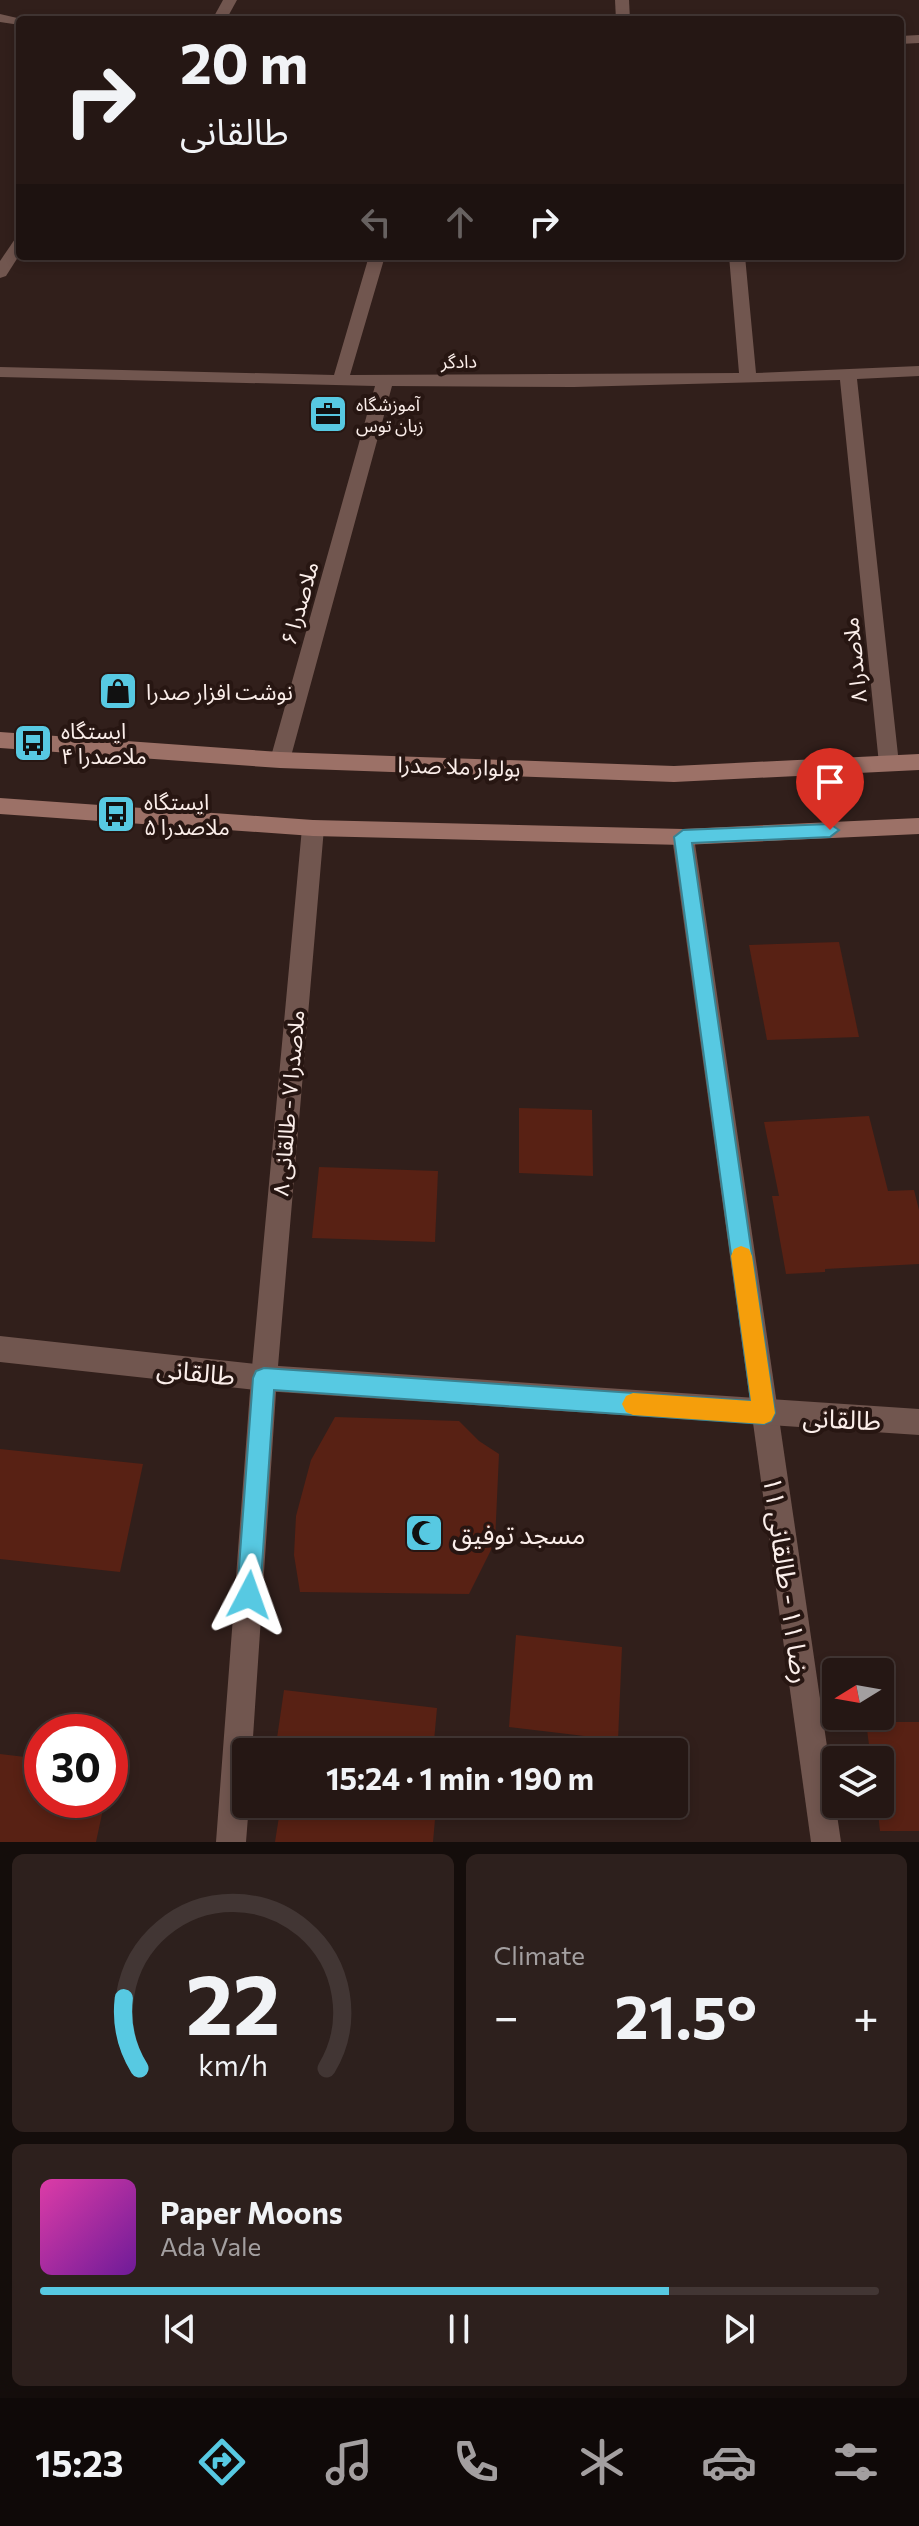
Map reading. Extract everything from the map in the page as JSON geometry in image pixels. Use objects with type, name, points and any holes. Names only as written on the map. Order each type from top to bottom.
[{"type":"main road","name":"بولوار ملا صدرا","points":[[0,740],[280,760],[674,774],[919,762]]},
{"type":"main road","points":[[0,806],[313,828],[683,837],[919,826]]},
{"type":"street","points":[[0,273],[16,248]]},
{"type":"street","points":[[340,382],[376,260]]},
{"type":"street","points":[[737,260],[748,378]]},
{"type":"street","name":"دادگر","points":[[0,372],[385,382],[748,378],[919,371]]},
{"type":"street","name":"ملاصدرا ۸","points":[[848,375],[889,764]]},
{"type":"street","name":"ملاصدرا ۶","points":[[280,760],[385,382]]},
{"type":"street","name":"ملاصدرا ۷ - طالقانی ۸","points":[[231,1842],[264,1378],[313,828]]},
{"type":"street","name":"رضا ۱۱ - طالقانی ۱۱","points":[[683,837],[826,1842]]},
{"type":"street","name":"طالقانی","points":[[0,1349],[264,1378],[919,1422]]},
{"type":"building","points":[[839,942],[859,1037],[767,1040],[749,945]]},
{"type":"building","points":[[519,1108],[592,1110],[593,1176],[519,1173]]},
{"type":"building","points":[[869,1116],[888,1191],[914,1190],[919,1210],[919,1264],[786,1274],[772,1196],[779,1196],[764,1122]]},
{"type":"building","points":[[319,1167],[438,1171],[435,1242],[312,1238]]},
{"type":"building","points":[[335,1417],[459,1421],[479,1441],[499,1454],[495,1542],[469,1594],[300,1592],[294,1555],[296,1516],[311,1460]]},
{"type":"building","points":[[0,1449],[143,1464],[120,1572],[0,1559]]},
{"type":"building","points":[[516,1635],[622,1647],[618,1738],[509,1727]]},
{"type":"building","points":[[284,1690],[437,1708],[434,1738],[277,1738]]},
{"type":"building","points":[[894,1722],[919,1722],[919,1831],[880,1831],[879,1818],[894,1818],[894,1746],[869,1746],[867,1730],[894,1730]]},
{"type":"building","points":[[0,1754],[24,1757],[24,1818],[101,1818],[96,1842],[0,1842]]},
{"type":"building","points":[[279,1818],[435,1818],[433,1842],[275,1842]]},
{"type":"slow traffic","points":[[633,1404],[764,1413],[741,1256]]},
{"type":"place","name":"آموزشگاه زبان توس","points":[[328,414]]},
{"type":"place","name":"نوشت افزار صدرا","points":[[118,691]]},
{"type":"place","name":"ایستگاه ملاصدرا ۴","points":[[33,743]]},
{"type":"place","name":"ایستگاه ملاصدرا ۵","points":[[116,814]]},
{"type":"place","name":"مسجد توفیق","points":[[424,1533]]},
{"type":"route","points":[[249,1595],[264,1378],[764,1413],[683,837],[830,830]]}]
